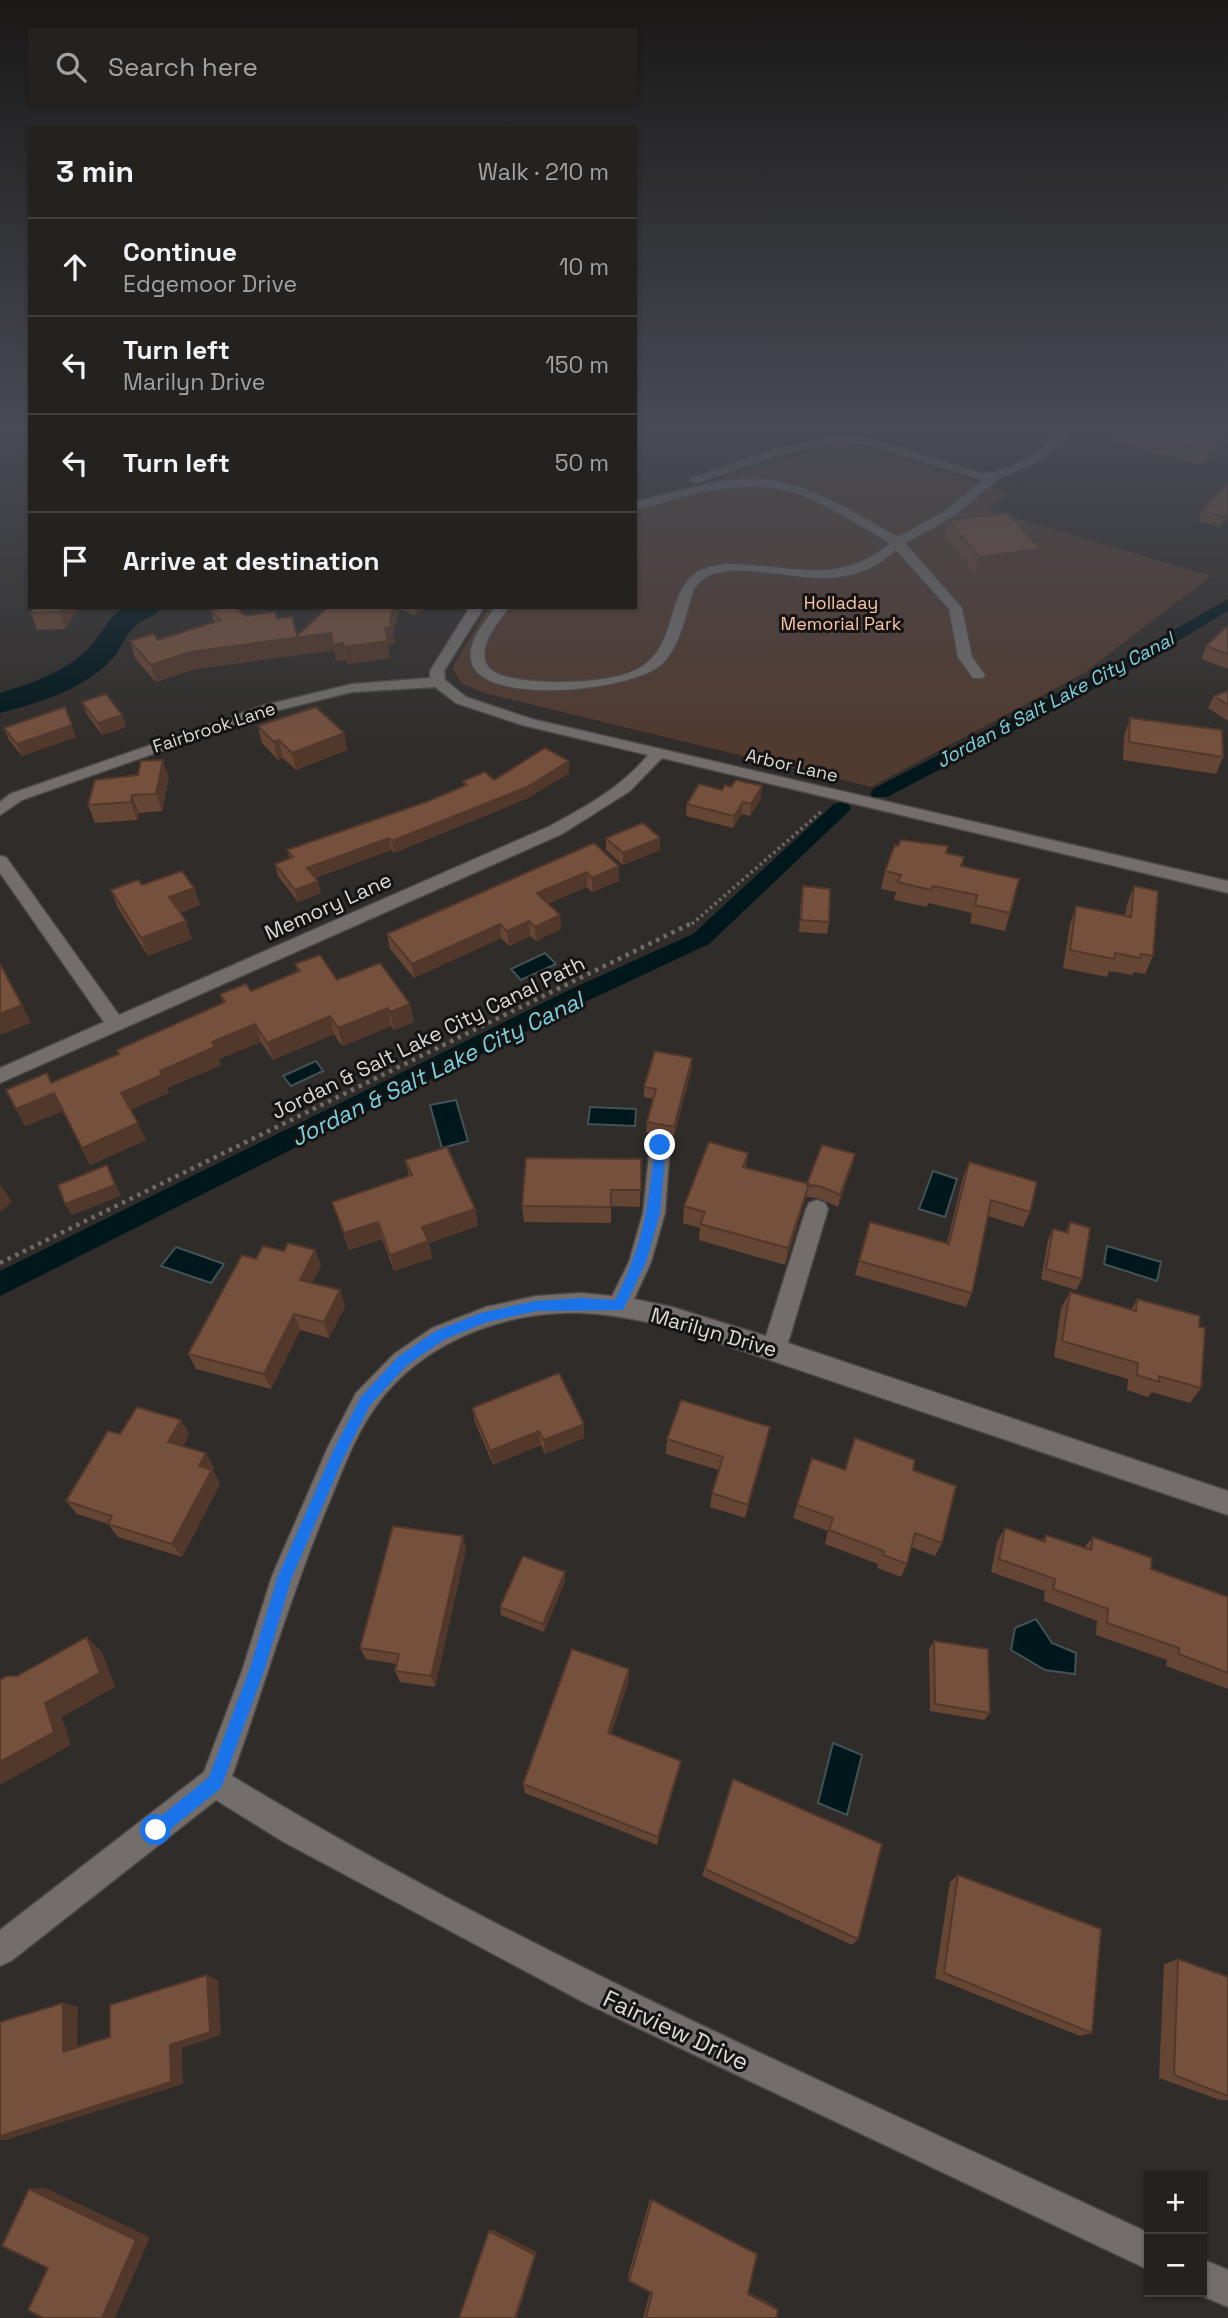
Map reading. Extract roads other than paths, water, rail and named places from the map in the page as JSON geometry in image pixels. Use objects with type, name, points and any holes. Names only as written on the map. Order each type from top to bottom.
[{"type":"street","points":[[879,532],[898,542],[904,553],[955,608],[959,616],[963,657],[978,675]]},
{"type":"street","points":[[501,609],[479,644],[477,657],[480,667],[486,673],[515,682],[537,685],[597,685],[642,673],[658,662],[673,638],[690,584],[705,572],[728,568],[842,573],[875,561],[898,542],[916,532]]},
{"type":"street","points":[[438,682],[437,671],[476,609]]},
{"type":"street","name":"Arbor Lane","points":[[438,682],[461,700],[527,722],[1228,887]]},
{"type":"street","name":"Fairbrook Lane","points":[[0,810],[16,797],[270,708],[352,688],[438,682]]},
{"type":"street","name":"Memory Lane","points":[[0,1076],[556,830],[605,802],[649,765],[658,753]]},
{"type":"street","points":[[0,861],[116,1025]]},
{"type":"street","points":[[619,1306],[640,1262],[654,1213],[660,1145]]},
{"type":"street","points":[[774,1349],[817,1209]]},
{"type":"street","name":"Marilyn Drive","points":[[215,1782],[256,1671],[285,1576],[337,1455],[365,1401],[402,1361],[440,1335],[486,1317],[536,1306],[582,1303],[619,1306],[672,1317],[1228,1503]]},
{"type":"street","points":[[0,1950],[215,1782]]},
{"type":"street","name":"Fairview Drive","points":[[215,1782],[293,1830],[596,1992],[1144,2250]]},
{"type":"street","points":[[1207,2279],[1228,2289]]},
{"type":"water","points":[[545,953],[556,964],[521,980],[511,969]]},
{"type":"water","points":[[316,1061],[323,1071],[291,1086],[283,1076]]},
{"type":"water","points":[[456,1100],[468,1141],[442,1148],[430,1105]]},
{"type":"water","points":[[590,1107],[636,1109],[635,1126],[588,1124]]},
{"type":"water","points":[[933,1171],[957,1179],[945,1217],[919,1209]]},
{"type":"water","points":[[1107,1246],[1161,1262],[1157,1281],[1104,1264]]},
{"type":"water","points":[[176,1247],[224,1264],[211,1283],[161,1266]]},
{"type":"water","points":[[1036,1619],[1052,1643],[1076,1653],[1075,1674],[1045,1670],[1011,1650],[1015,1628]]},
{"type":"water","points":[[833,1743],[862,1755],[847,1815],[818,1803]]},
{"type":"waterway","name":"Jordan & Salt Lake City Canal","points":[[880,793],[1122,667],[1228,604]]},
{"type":"waterway","points":[[0,703],[53,686],[75,673],[100,654],[123,620],[144,609]]},
{"type":"waterway","name":"Jordan & Salt Lake City Canal","points":[[0,1284],[577,996],[701,939],[841,808]]},
{"type":"park label","name":"Holladay Memorial Park","points":[[841,612]]}]
